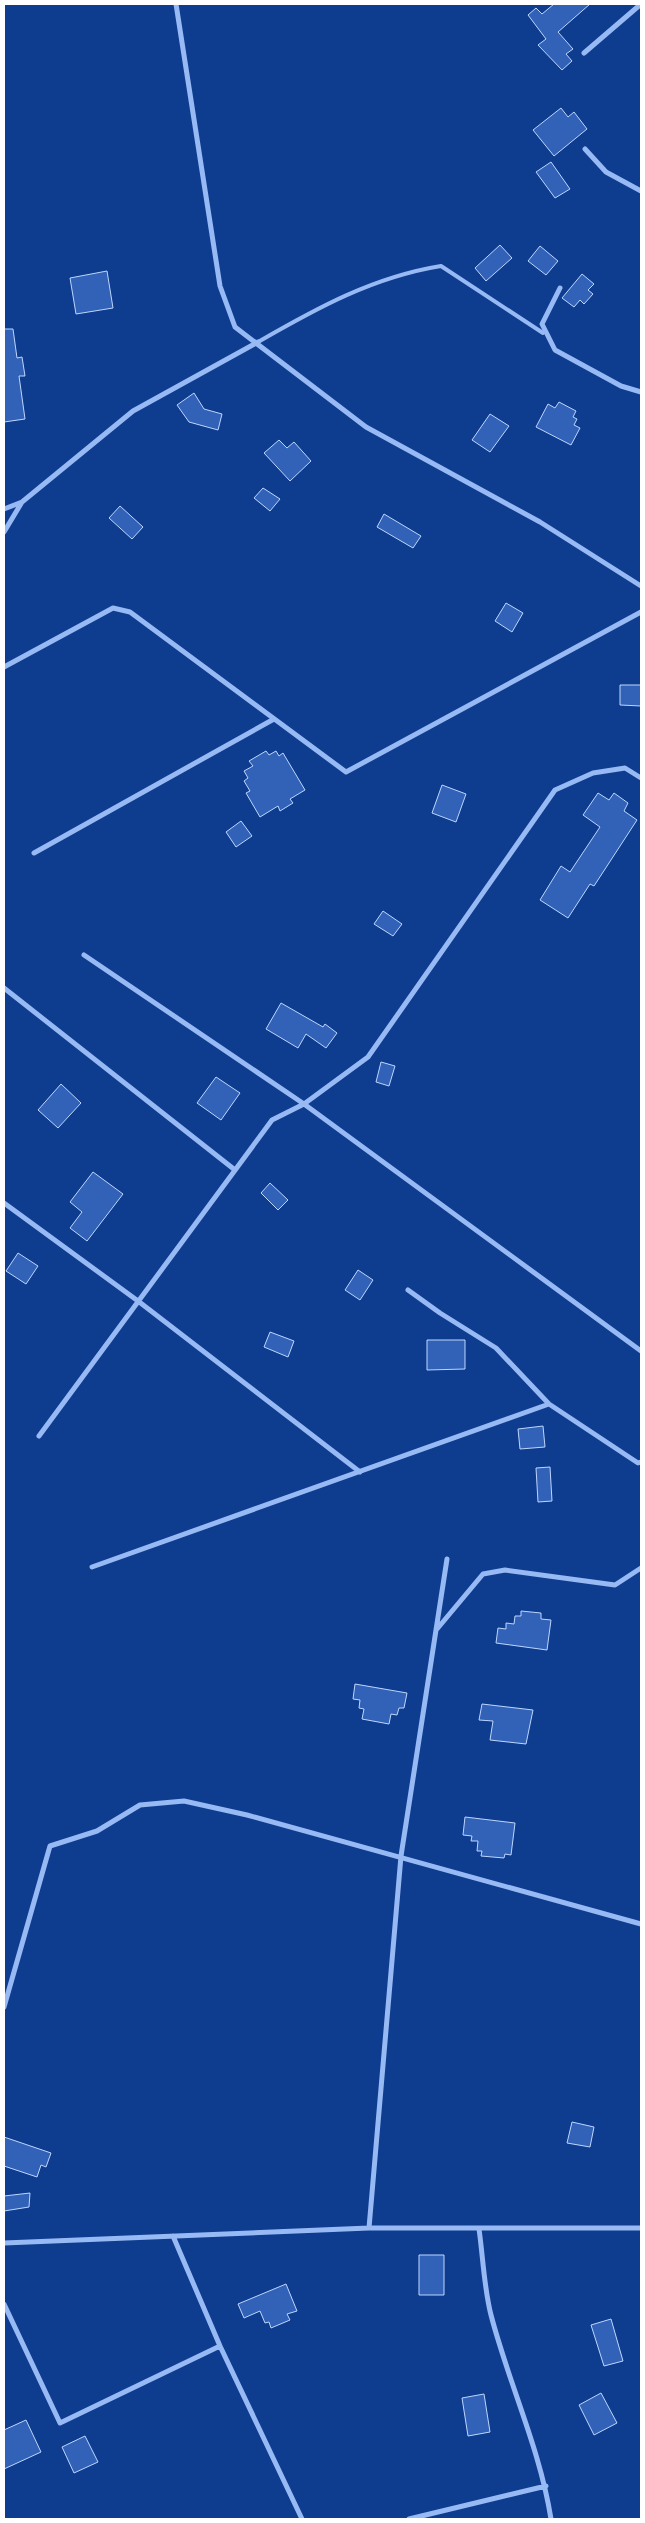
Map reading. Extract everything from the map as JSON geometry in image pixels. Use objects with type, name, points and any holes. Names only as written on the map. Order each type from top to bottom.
[{"type":"street","points":[[176,4],[220,286],[235,327],[258,342],[366,426],[540,522],[641,586]]},
{"type":"street","points":[[584,53],[641,4]]},
{"type":"street","points":[[585,148],[606,172],[641,191]]},
{"type":"street","points":[[560,288],[542,324],[555,350],[621,386],[641,392]]},
{"type":"street","points":[[4,509],[22,502],[133,411],[258,342]]},
{"type":"street","points":[[4,532],[22,502]]},
{"type":"street","points":[[4,667],[113,608],[130,612],[346,772],[641,612]]},
{"type":"street","points":[[34,853],[274,719]]},
{"type":"street","points":[[38,1436],[272,1120],[304,1104],[368,1057],[555,790],[592,773],[625,768],[641,778]]},
{"type":"street","points":[[84,954],[304,1104],[641,1351]]},
{"type":"street","points":[[4,988],[236,1170]]},
{"type":"street","points":[[4,1203],[138,1301],[360,1472]]},
{"type":"street","points":[[408,1290],[440,1313],[496,1348],[549,1404],[638,1463],[641,1462]]},
{"type":"street","points":[[92,1567],[549,1404]]},
{"type":"street","points":[[369,2228],[401,1856],[447,1559]]},
{"type":"street","points":[[436,1629],[483,1574],[505,1570],[615,1585],[641,1568]]},
{"type":"street","points":[[4,2007],[50,1846],[97,1831],[140,1805],[184,1802],[247,1815],[401,1856],[641,1924]]},
{"type":"street","points":[[4,2243],[369,2228],[641,2228]]},
{"type":"street","points":[[479,2229],[491,2314],[512,2386],[546,2486],[551,2519]]},
{"type":"street","points":[[173,2236],[220,2346],[302,2519]]},
{"type":"street","points":[[4,2304],[60,2423],[220,2346]]},
{"type":"street","points":[[409,2519],[546,2486]]},
{"type":"lane","points":[[258,342],[326,303],[410,271],[441,266],[543,333]]},
{"type":"building","points":[[554,4],[590,4],[558,32],[573,49],[566,54],[572,61],[562,70],[538,45],[546,39],[528,15],[536,8],[542,14]]},
{"type":"building","points":[[561,108],[568,117],[574,112],[587,129],[554,156],[533,130]]},
{"type":"building","points":[[551,162],[570,189],[555,198],[536,172]]},
{"type":"building","points":[[500,245],[512,258],[486,281],[475,268]]},
{"type":"building","points":[[540,246],[558,261],[546,275],[528,261]]},
{"type":"building","points":[[107,271],[113,308],[76,314],[70,278]]},
{"type":"building","points":[[582,274],[594,284],[588,290],[593,294],[584,304],[580,300],[574,307],[562,298]]},
{"type":"building","points":[[4,329],[13,329],[17,358],[22,357],[25,376],[19,376],[25,419],[4,422]]},
{"type":"building","points":[[194,393],[204,409],[222,414],[218,430],[189,422],[177,405]]},
{"type":"building","points":[[559,402],[576,411],[573,417],[577,419],[574,425],[580,428],[571,445],[536,427],[548,404],[555,408]]},
{"type":"building","points":[[490,414],[509,426],[490,452],[472,440]]},
{"type":"building","points":[[279,440],[287,448],[294,442],[311,461],[290,481],[264,453]]},
{"type":"building","points":[[263,488],[280,499],[270,511],[254,498]]},
{"type":"building","points":[[120,506],[143,527],[132,539],[109,518]]},
{"type":"building","points":[[384,514],[421,536],[413,548],[377,527]]},
{"type":"building","points":[[506,603],[523,613],[512,632],[495,621]]},
{"type":"building","points":[[620,685],[641,685],[641,706],[620,705]]},
{"type":"building","points":[[266,751],[269,755],[276,751],[279,756],[283,753],[305,790],[290,799],[293,803],[280,811],[278,806],[260,817],[246,793],[250,791],[244,781],[248,778],[244,771],[253,766],[249,761]]},
{"type":"building","points":[[442,785],[466,794],[456,822],[432,813]]},
{"type":"building","points":[[598,793],[609,800],[614,793],[628,803],[624,811],[637,820],[594,886],[590,884],[568,918],[540,900],[561,866],[570,872],[600,827],[583,815]]},
{"type":"building","points":[[241,821],[252,836],[236,847],[226,832]]},
{"type":"building","points":[[383,911],[402,924],[393,936],[374,924]]},
{"type":"building","points":[[281,1003],[323,1027],[325,1024],[337,1033],[326,1048],[306,1034],[298,1048],[266,1029]]},
{"type":"building","points":[[381,1062],[395,1066],[389,1086],[376,1082]]},
{"type":"building","points":[[216,1077],[240,1093],[221,1120],[197,1103]]},
{"type":"building","points":[[61,1084],[81,1103],[58,1128],[38,1110]]},
{"type":"building","points":[[93,1172],[123,1194],[87,1241],[70,1228],[82,1212],[70,1202]]},
{"type":"building","points":[[270,1183],[288,1200],[278,1210],[261,1193]]},
{"type":"building","points":[[18,1253],[38,1266],[26,1284],[6,1271]]},
{"type":"building","points":[[358,1270],[373,1280],[360,1300],[345,1290]]},
{"type":"building","points":[[270,1332],[294,1341],[288,1357],[264,1347]]},
{"type":"building","points":[[427,1340],[465,1340],[465,1369],[427,1370]]},
{"type":"building","points":[[543,1426],[545,1447],[520,1449],[518,1429]]},
{"type":"building","points":[[550,1467],[552,1501],[538,1502],[536,1468]]},
{"type":"building","points":[[521,1611],[541,1613],[541,1619],[551,1620],[547,1650],[496,1643],[498,1628],[506,1629],[506,1623],[514,1624],[515,1616],[521,1616]]},
{"type":"building","points":[[355,1684],[407,1693],[404,1708],[399,1708],[397,1715],[391,1714],[389,1724],[362,1719],[364,1709],[359,1708],[360,1700],[353,1699]]},
{"type":"building","points":[[482,1704],[533,1710],[526,1744],[490,1740],[493,1721],[479,1720]]},
{"type":"building","points":[[465,1817],[515,1823],[511,1855],[505,1854],[504,1858],[481,1856],[482,1851],[477,1851],[478,1841],[471,1841],[472,1836],[463,1835]]},
{"type":"building","points":[[572,2122],[594,2127],[590,2147],[567,2143]]},
{"type":"building","points":[[4,2137],[51,2153],[46,2167],[41,2165],[37,2177],[4,2166]]},
{"type":"building","points":[[30,2193],[29,2207],[4,2211],[4,2196]]},
{"type":"building","points":[[419,2255],[444,2255],[444,2295],[419,2295]]},
{"type":"building","points":[[286,2284],[297,2311],[287,2314],[290,2320],[271,2328],[269,2322],[265,2323],[260,2311],[244,2318],[238,2304]]},
{"type":"building","points":[[611,2319],[623,2361],[604,2366],[591,2325]]},
{"type":"building","points":[[601,2393],[617,2423],[594,2435],[579,2405]]},
{"type":"building","points":[[484,2394],[490,2432],[468,2436],[462,2398]]},
{"type":"building","points":[[26,2420],[41,2452],[4,2469],[4,2430]]},
{"type":"building","points":[[85,2436],[98,2462],[74,2473],[62,2447]]}]
